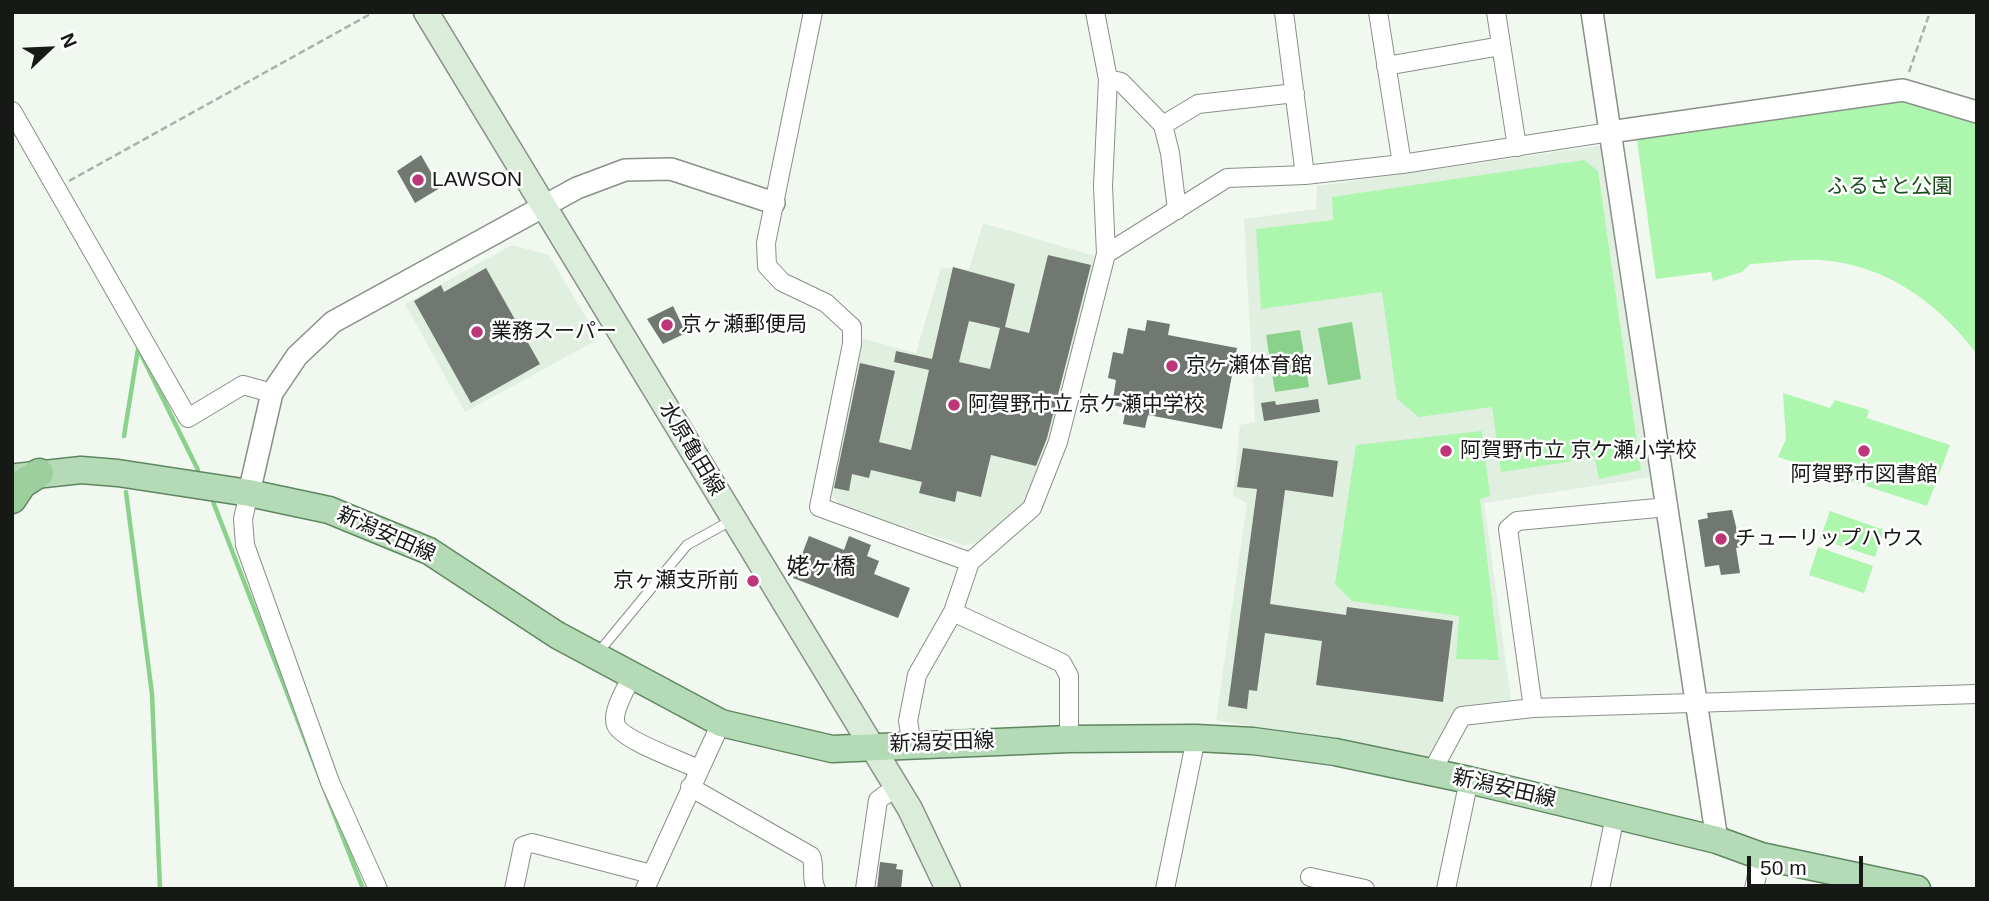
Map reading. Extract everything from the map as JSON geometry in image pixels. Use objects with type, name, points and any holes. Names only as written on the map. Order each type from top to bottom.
[{"type":"highway","points":[[12,499],[26,475]]},
{"type":"main road","name":"水原亀田線","points":[[426,12],[896,788],[948,889]]},
{"type":"main road","name":"新潟安田線","points":[[26,475],[81,470],[118,473],[249,493],[329,510],[429,551],[595,657],[721,723],[832,749],[1069,739],[1196,737],[1252,741],[1335,752],[1469,780],[1717,840],[1761,856],[1917,889]]},
{"type":"street","points":[[813,12],[766,243],[767,266],[782,282],[826,303],[852,327],[852,344],[819,508],[970,562]]},
{"type":"street","points":[[912,744],[908,722],[917,675],[953,612],[970,562],[1032,508],[1058,442],[1106,254],[1103,186],[1108,79],[1095,12]]},
{"type":"street","points":[[1284,12],[1306,175]]},
{"type":"street","points":[[1378,12],[1402,164]]},
{"type":"street","points":[[1496,12],[1517,147]]},
{"type":"street","points":[[1592,12],[1699,704],[1717,840]]},
{"type":"street","points":[[1387,66],[1501,46]]},
{"type":"street","points":[[1108,79],[1121,82],[1163,125],[1170,153],[1177,210]]},
{"type":"street","points":[[1106,254],[1227,178],[1306,175],[1402,164],[1903,90],[1977,112]]},
{"type":"street","points":[[1163,125],[1198,104],[1294,93]]},
{"type":"street","points":[[12,111],[188,418],[243,385],[272,393]]},
{"type":"street","points":[[378,889],[330,782],[245,545],[243,519],[272,393],[297,356],[333,322],[602,177],[648,168],[692,174],[774,203]]},
{"type":"street","points":[[1532,708],[1508,529],[1517,521],[1668,508]]},
{"type":"street","points":[[953,612],[1062,663],[1069,676],[1069,739]]},
{"type":"street","points":[[631,678],[615,714],[616,724],[624,735],[698,769]]},
{"type":"street","points":[[1432,773],[1462,716],[1532,708],[1977,694]]},
{"type":"street","points":[[514,889],[523,846],[532,843],[648,881],[721,723]]},
{"type":"street","points":[[1165,889],[1196,737]]},
{"type":"street","points":[[1446,889],[1469,780]]},
{"type":"street","points":[[690,787],[811,856],[814,864],[812,881],[816,889]]},
{"type":"street","points":[[865,889],[878,800],[896,788]]},
{"type":"street","points":[[1600,889],[1615,816]]},
{"type":"street","points":[[1754,889],[1761,856]]},
{"type":"street","points":[[1310,877],[1365,889]]},
{"type":"lane","points":[[595,657],[687,545],[733,519]]},
{"type":"path","points":[[57,188],[374,12]]},
{"type":"path","points":[[1903,90],[1930,12]]},
{"type":"shaded area","name":"阿賀野市立 京ケ瀬小学校","points":[[1598,146],[1607,152],[1658,476],[1484,503],[1512,707],[1460,706],[1433,758],[1216,720],[1247,503],[1233,496],[1240,425],[1255,422],[1244,219],[1316,209],[1317,186]]},
{"type":"shaded area","name":"阿賀野市立 京ケ瀬中学校","points":[[983,223],[1098,257],[1049,457],[1025,512],[992,540],[964,545],[840,507],[829,489],[861,338],[916,353],[941,268],[969,269]]},
{"type":"shaded area","points":[[512,245],[549,255],[599,339],[465,412],[405,304]]},
{"type":"shaded area","points":[[1352,322],[1361,379],[1328,385],[1318,328]]},
{"type":"shaded area","points":[[1300,330],[1309,387],[1275,392],[1266,335]]},
{"type":"green space","name":"ふるさと公園","points":[[1907,97],[1977,120],[1977,354],[1945,318],[1909,289],[1867,269],[1844,263],[1811,260],[1750,264],[1742,272],[1713,281],[1711,272],[1656,279],[1637,140]]},
{"type":"green space","points":[[1584,160],[1598,171],[1641,470],[1599,479],[1595,458],[1501,472],[1492,407],[1419,417],[1397,399],[1382,292],[1261,309],[1256,229],[1333,220],[1332,197]]},
{"type":"green space","name":"阿賀野市図書館","points":[[1783,393],[1830,408],[1835,400],[1869,410],[1867,418],[1950,445],[1927,506],[1778,457],[1786,439]]},
{"type":"green space","points":[[1482,431],[1490,496],[1480,499],[1499,660],[1456,659],[1459,616],[1352,601],[1335,584],[1356,445]]},
{"type":"green space","points":[[1830,511],[1884,530],[1875,557],[1820,539]]},
{"type":"green space","points":[[1818,547],[1873,566],[1864,593],[1809,575]]},
{"type":"building","name":"LAWSON","points":[[421,155],[440,188],[415,203],[397,171]]},
{"type":"building","points":[[1048,255],[1091,265],[1047,438],[1036,466],[991,455],[981,497],[957,491],[955,502],[919,493],[922,482],[871,470],[869,478],[852,474],[849,491],[834,488],[860,363],[895,371],[879,442],[911,450],[929,370],[894,362],[896,351],[932,359],[953,267],[1015,284],[1005,327],[1029,333]],"holes":[[[969,321],[1000,328],[990,369],[959,362]]]},
{"type":"building","name":"業務スーパー","points":[[486,268],[540,364],[471,403],[414,301],[441,285],[444,292]]},
{"type":"building","points":[[673,306],[686,333],[663,344],[647,319]]},
{"type":"building","name":"京ヶ瀬体育館","points":[[1147,320],[1170,324],[1168,335],[1237,348],[1222,429],[1148,415],[1145,428],[1123,424],[1126,408],[1112,405],[1116,380],[1108,378],[1113,352],[1123,354],[1128,328],[1145,331]]},
{"type":"building","points":[[1318,399],[1320,412],[1264,421],[1261,403],[1275,401],[1276,405]]},
{"type":"building","points":[[1243,448],[1338,461],[1333,497],[1285,490],[1270,604],[1346,615],[1347,607],[1453,621],[1443,702],[1316,685],[1322,641],[1265,633],[1257,691],[1249,690],[1247,709],[1228,706],[1257,489],[1237,487]]},
{"type":"building","name":"チューリップハウス","points":[[1732,510],[1741,547],[1736,548],[1740,573],[1721,575],[1719,565],[1705,567],[1698,520],[1708,518],[1707,513]]},
{"type":"building","points":[[809,536],[844,550],[849,536],[871,545],[867,556],[879,561],[874,574],[910,588],[898,618],[793,578]]},
{"type":"building","points":[[880,862],[897,864],[896,869],[903,870],[901,889],[877,889]]},
{"type":"waterway","points":[[138,348],[198,470]]},
{"type":"waterway","points":[[124,436],[138,349]]},
{"type":"waterway","points":[[126,492],[152,694],[160,889]]},
{"type":"waterway","points":[[212,499],[363,889]]},
{"type":"place","name":"LAWSON","points":[[418,180]]},
{"type":"place","name":"京ヶ瀬郵便局","points":[[667,325]]},
{"type":"place","name":"業務スーパー","points":[[477,332]]},
{"type":"place","name":"京ヶ瀬体育館","points":[[1172,366]]},
{"type":"place","name":"阿賀野市立 京ケ瀬中学校","points":[[954,405]]},
{"type":"place","name":"阿賀野市立 京ケ瀬小学校","points":[[1446,451]]},
{"type":"place","name":"阿賀野市図書館","points":[[1864,451]]},
{"type":"place","name":"チューリップハウス","points":[[1721,539]]},
{"type":"place","name":"京ヶ瀬支所前","points":[[753,581]]},
{"type":"district","name":"姥ヶ橋","points":[[821,568]]}]
